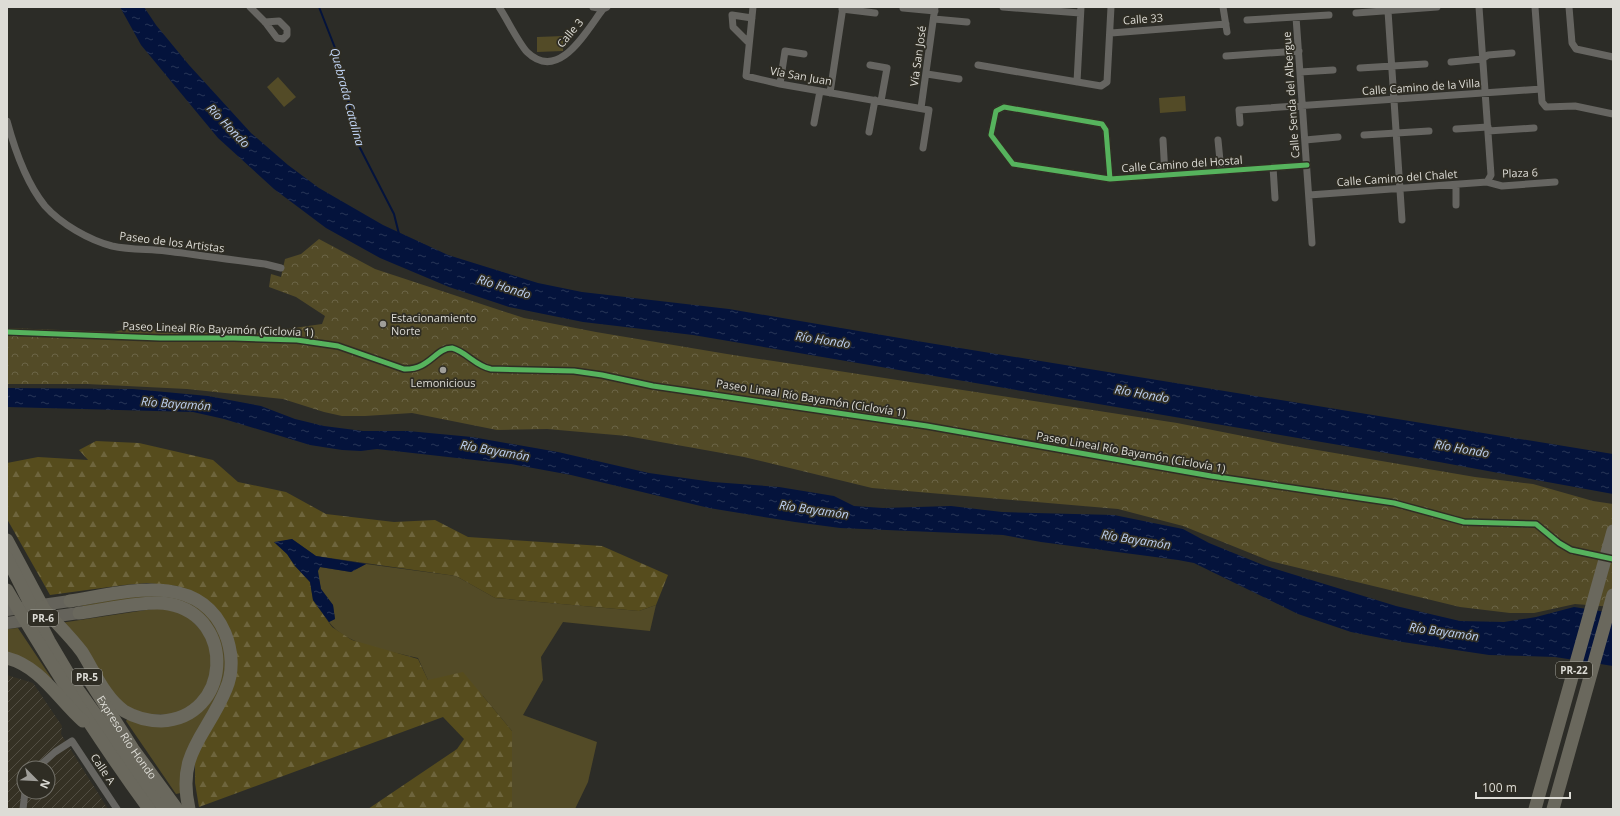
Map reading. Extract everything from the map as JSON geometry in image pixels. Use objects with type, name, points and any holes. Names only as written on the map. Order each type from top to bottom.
[{"type":"highway","name":"PR-22","points":[[1535,809],[1613,531]]},
{"type":"highway","name":"Expreso Río Hondo","points":[[7,540],[42,606],[133,749],[177,809]]},
{"type":"highway","points":[[7,558],[31,608],[78,690],[164,809]]},
{"type":"highway","points":[[70,601],[146,590],[165,589],[183,594],[200,603],[220,624],[230,649],[229,677],[223,695],[190,753],[185,787],[189,809]]},
{"type":"highway","name":"Expreso Río Hondo","points":[[7,590],[45,655],[95,732],[149,809]]},
{"type":"highway","name":"PR-22","points":[[1553,809],[1613,595]]},
{"type":"highway","points":[[42,606],[81,651],[114,702],[132,715],[150,721],[176,719],[194,709],[210,692],[218,666],[215,646],[208,630],[191,612],[171,604],[155,603],[79,613]]},
{"type":"highway","points":[[7,658],[19,662],[40,676],[70,710],[95,732]]},
{"type":"main road","name":"PR-6","points":[[7,610],[70,601]]},
{"type":"main road","name":"PR-6","points":[[7,623],[79,613]]},
{"type":"street","points":[[250,7],[265,22]]},
{"type":"street","name":"Calle 3","points":[[499,7],[527,51],[536,58],[547,61],[558,60],[569,54],[605,8]]},
{"type":"street","points":[[593,7],[605,8]]},
{"type":"street","name":"Vía San Juan","points":[[753,7],[746,76],[780,84],[921,108]]},
{"type":"street","points":[[1003,7],[1080,10],[1077,82]]},
{"type":"street","points":[[978,65],[1101,86],[1107,82],[1112,7]]},
{"type":"street","name":"Calle 33","points":[[1111,33],[1226,28],[1223,7]]},
{"type":"street","points":[[1356,13],[1437,7]]},
{"type":"street","points":[[1479,7],[1491,175],[1487,182]]},
{"type":"street","points":[[1535,7],[1542,102],[1546,107],[1575,106],[1613,114]]},
{"type":"street","points":[[1569,7],[1572,42],[1576,49],[1613,57]]},
{"type":"street","points":[[830,93],[842,8],[875,13]]},
{"type":"street","points":[[902,8],[935,12],[967,22]]},
{"type":"street","points":[[1388,11],[1402,220]]},
{"type":"street","name":"Vía San José","points":[[921,108],[935,12]]},
{"type":"street","points":[[749,43],[733,27],[732,15],[752,18]]},
{"type":"street","points":[[1247,20],[1329,15]]},
{"type":"street","name":"Calle Senda del Albergue","points":[[1296,17],[1312,243]]},
{"type":"street","points":[[780,84],[785,51],[804,54]]},
{"type":"street","points":[[1226,56],[1299,51]]},
{"type":"street","points":[[1451,62],[1482,59],[1488,55],[1512,53]]},
{"type":"street","points":[[1360,68],[1425,64]]},
{"type":"street","points":[[869,132],[887,68],[870,65]]},
{"type":"street","points":[[1300,72],[1333,70]]},
{"type":"street","points":[[927,74],[959,79]]},
{"type":"street","name":"Calle Camino de la Villa","points":[[1240,123],[1239,110],[1541,89]]},
{"type":"street","points":[[814,123],[820,91]]},
{"type":"street","name":"Calle Camino del Hostal","points":[[1110,179],[1106,130],[1102,124],[1004,107],[996,111],[991,135],[1013,164],[1110,179],[1307,165]]},
{"type":"street","points":[[921,108],[929,110],[923,148]]},
{"type":"street","name":"Paseo de los Artistas","points":[[7,120],[13,142],[31,182],[45,205],[61,220],[88,237],[121,248],[173,252],[265,264],[281,268]]},
{"type":"street","points":[[1456,129],[1534,128]]},
{"type":"street","points":[[1364,135],[1429,131]]},
{"type":"street","points":[[1305,140],[1338,137]]},
{"type":"street","points":[[1163,140],[1165,175]]},
{"type":"street","points":[[1218,140],[1221,171]]},
{"type":"street","points":[[1273,167],[1275,198]]},
{"type":"street","name":"Plaza 6","points":[[1487,182],[1502,186],[1555,182]]},
{"type":"street","name":"Calle Camino del Chalet","points":[[1309,195],[1487,182]]},
{"type":"street","points":[[1456,185],[1456,205]]},
{"type":"street","name":"Calle A","points":[[46,760],[72,741],[117,809]]},
{"type":"shaded area","points":[[7,675],[33,683],[62,726],[61,734],[108,809],[7,809]]},
{"type":"green space","points":[[563,36],[563,51],[537,52],[537,37]]},
{"type":"green space","points":[[278,77],[296,97],[284,107],[267,87]]},
{"type":"green space","points":[[1185,96],[1186,111],[1160,113],[1159,98]]},
{"type":"green space","points":[[319,239],[375,269],[524,318],[596,332],[727,354],[1177,423],[1288,445],[1475,477],[1533,484],[1593,501],[1613,504],[1613,607],[1575,604],[1534,613],[1510,613],[1460,607],[1270,561],[1183,526],[1118,509],[872,488],[744,457],[627,436],[547,429],[497,430],[412,413],[342,416],[283,399],[187,389],[87,384],[7,384],[7,328],[114,332],[135,327],[185,334],[242,330],[259,333],[322,324],[325,316],[296,297],[269,287],[271,274],[281,277],[285,259],[301,254]]},
{"type":"green space","points":[[96,441],[139,443],[213,460],[238,482],[286,492],[326,514],[394,522],[435,520],[468,537],[602,546],[668,575],[656,605],[639,611],[495,598],[456,576],[316,556],[292,539],[275,543],[287,554],[295,566],[310,582],[313,600],[332,627],[352,640],[418,659],[428,680],[463,672],[512,731],[512,809],[368,809],[457,749],[464,739],[443,717],[199,807],[195,783],[195,761],[200,745],[227,698],[229,630],[222,616],[204,598],[177,586],[147,583],[50,595],[7,519],[7,463],[38,457],[88,460],[79,450]]},
{"type":"green space","points":[[366,564],[456,576],[495,598],[639,611],[656,605],[650,631],[563,622],[541,657],[543,680],[523,715],[597,742],[588,782],[575,809],[512,809],[512,731],[483,696],[428,680],[418,658],[382,650],[357,642],[336,630],[329,622],[335,619],[333,605],[321,589],[317,571],[320,567],[351,572]]},
{"type":"green space","points":[[154,592],[200,605],[221,631],[228,675],[181,793],[176,794],[126,721],[128,718],[188,718],[221,672],[196,611],[79,606]]},
{"type":"green space","points":[[166,607],[186,614],[207,637],[213,664],[204,692],[189,707],[176,715],[146,714],[127,707],[115,698],[60,623]]},
{"type":"green space","points":[[18,628],[52,680],[7,654],[7,629]]},
{"type":"water","name":"Río Hondo","points":[[120,7],[144,7],[156,25],[189,65],[251,133],[288,165],[319,188],[383,225],[448,255],[538,283],[582,292],[729,309],[1613,454],[1613,494],[1439,462],[693,335],[583,322],[509,307],[449,287],[380,258],[326,228],[274,189],[218,138],[141,45]]},
{"type":"water","name":"Río Bayamón","points":[[7,388],[133,389],[208,396],[261,406],[295,419],[324,426],[363,431],[408,431],[472,437],[558,452],[649,473],[713,482],[779,487],[834,496],[854,506],[883,508],[951,506],[1002,512],[1114,515],[1183,529],[1209,543],[1263,565],[1396,606],[1460,621],[1504,622],[1536,617],[1574,607],[1613,613],[1613,666],[1555,657],[1489,655],[1396,641],[1351,632],[1298,614],[1194,563],[1178,560],[1041,542],[1003,535],[840,528],[795,522],[709,508],[571,475],[511,464],[377,449],[361,451],[342,450],[310,445],[224,419],[193,412],[7,407]]},
{"type":"water","points":[[292,539],[316,556],[366,564],[351,572],[320,567],[318,571],[321,589],[333,605],[335,619],[329,622],[313,600],[310,582],[295,566],[287,554],[274,542]]},
{"type":"waterway","name":"Quebrada Catalina","points":[[319,7],[337,53],[359,146],[394,214],[399,234]]},
{"type":"cycle path","points":[[1110,179],[1106,130],[1102,124],[1004,107],[996,111],[991,135],[1013,164],[1110,179],[1307,165]]},
{"type":"cycle path","name":"Paseo Lineal Río Bayamón (Ciclovía 1)","points":[[7,332],[160,338],[297,340],[338,346],[404,369],[420,366],[441,351],[452,348],[480,365],[491,369],[574,371],[602,375],[653,386],[927,426],[1211,476],[1394,503],[1464,522],[1536,524],[1559,543],[1571,550],[1613,559]]},
{"type":"place","name":"Estacionamiento Norte","points":[[383,324]]},
{"type":"place","name":"Lemonicious","points":[[443,370]]}]
